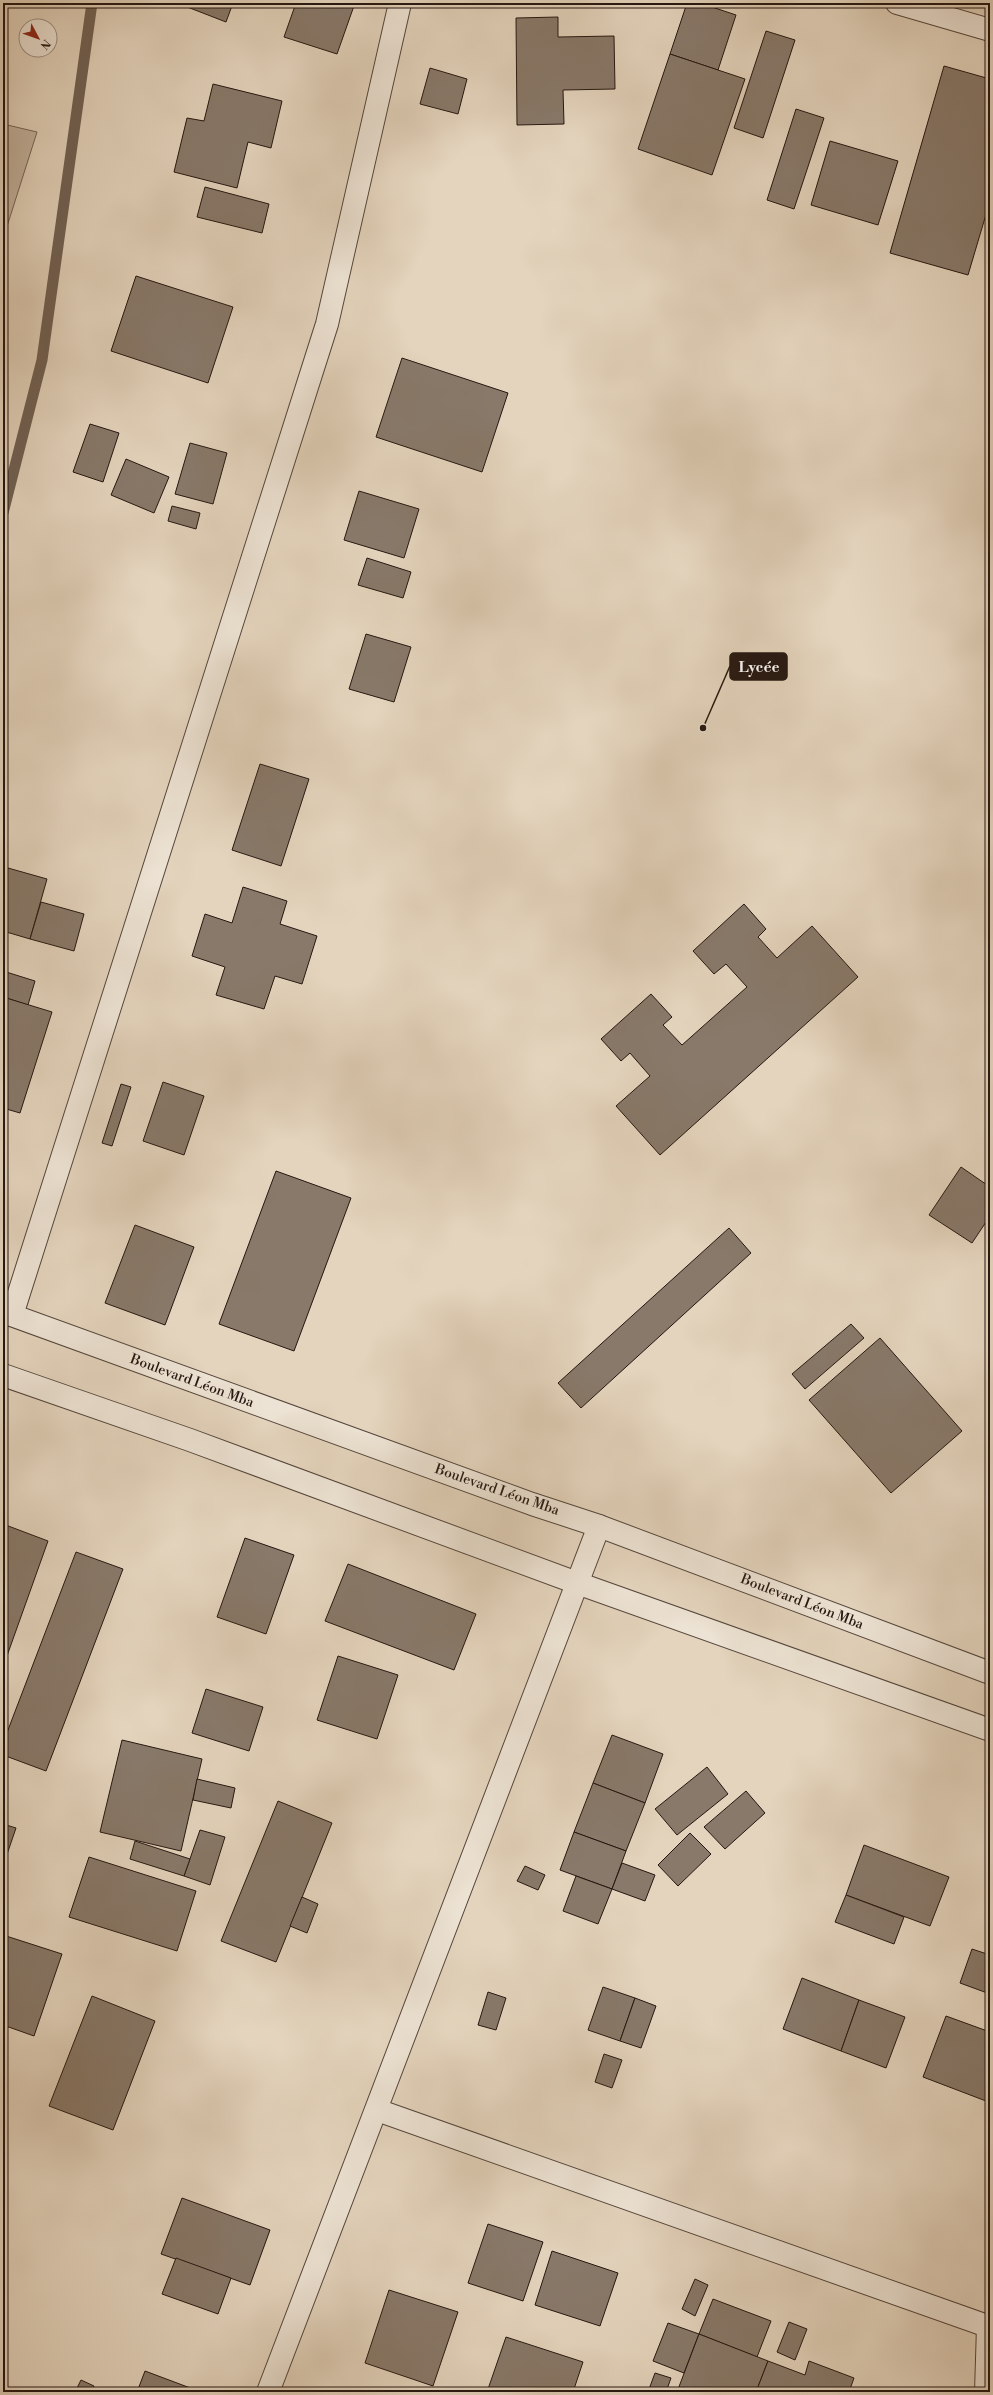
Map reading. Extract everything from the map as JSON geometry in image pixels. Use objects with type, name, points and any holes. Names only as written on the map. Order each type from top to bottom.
[{"type":"street","points":[[7,1314],[327,324],[400,3]]},
{"type":"street","points":[[897,3],[990,30]]},
{"type":"street","name":"Boulevard Léon Mba","points":[[7,1314],[532,1504],[599,1526],[990,1673]]},
{"type":"street","points":[[3,1375],[190,1440],[578,1583],[990,1730]]},
{"type":"street","points":[[268,2392],[599,1526]]},
{"type":"street","points":[[377,2110],[989,2327],[986,2392]]},
{"type":"shaded area","points":[[3,124],[37,132],[3,239]]},
{"type":"building","points":[[177,3],[233,3],[226,22]]},
{"type":"building","points":[[296,3],[355,3],[337,54],[284,37]]},
{"type":"building","points":[[687,3],[700,3],[736,15],[718,70],[670,54]]},
{"type":"building","points":[[558,17],[558,37],[614,36],[615,89],[563,90],[564,124],[517,125],[516,18]]},
{"type":"building","points":[[766,31],[795,40],[763,138],[734,128]]},
{"type":"building","points":[[670,54],[745,79],[712,175],[638,149]]},
{"type":"building","points":[[944,66],[990,79],[990,201],[968,275],[890,253]]},
{"type":"building","points":[[430,68],[467,79],[458,114],[420,104]]},
{"type":"building","points":[[213,84],[282,101],[271,148],[248,142],[237,188],[174,172],[187,118],[204,121]]},
{"type":"building","points":[[796,109],[824,118],[794,209],[767,200]]},
{"type":"building","points":[[830,141],[898,161],[878,225],[811,205]]},
{"type":"building","points":[[205,187],[269,204],[262,233],[197,217]]},
{"type":"building","points":[[136,276],[233,307],[208,383],[111,351]]},
{"type":"building","points":[[402,358],[508,393],[482,472],[376,437]]},
{"type":"building","points":[[90,424],[119,433],[103,482],[73,472]]},
{"type":"building","points":[[190,443],[227,453],[213,504],[175,494]]},
{"type":"building","points":[[126,459],[169,477],[154,513],[111,495]]},
{"type":"building","points":[[359,491],[419,509],[404,558],[344,540]]},
{"type":"building","points":[[172,506],[200,513],[196,529],[168,521]]},
{"type":"building","points":[[367,558],[411,572],[403,598],[358,585]]},
{"type":"building","points":[[366,634],[411,647],[394,702],[349,689]]},
{"type":"building","points":[[260,764],[309,779],[281,866],[232,850]]},
{"type":"building","points":[[8,868],[47,879],[30,939],[3,931],[3,886]]},
{"type":"building","points":[[243,887],[287,901],[280,924],[317,936],[302,984],[275,976],[264,1009],[216,995],[225,967],[192,956],[205,914],[232,923]]},
{"type":"building","points":[[41,902],[84,914],[74,951],[30,939]]},
{"type":"building","points":[[744,904],[766,929],[758,937],[777,958],[812,926],[858,977],[660,1155],[616,1106],[650,1076],[630,1053],[621,1061],[601,1039],[651,994],[672,1017],[663,1025],[682,1045],[747,987],[726,964],[714,974],[693,951]]},
{"type":"building","points":[[3,971],[35,981],[28,1005],[3,997]]},
{"type":"building","points":[[3,997],[52,1012],[20,1113],[3,1108]]},
{"type":"building","points":[[163,1082],[204,1096],[184,1155],[143,1141]]},
{"type":"building","points":[[121,1084],[131,1087],[112,1146],[102,1143]]},
{"type":"building","points":[[961,1167],[990,1187],[990,1216],[972,1243],[929,1215]]},
{"type":"building","points":[[276,1171],[351,1198],[294,1351],[219,1324]]},
{"type":"building","points":[[135,1225],[194,1247],[165,1325],[105,1303]]},
{"type":"building","points":[[729,1228],[751,1253],[581,1408],[558,1383]]},
{"type":"building","points":[[851,1324],[864,1338],[805,1389],[792,1374]]},
{"type":"building","points":[[880,1338],[962,1431],[891,1493],[809,1400]]},
{"type":"building","points":[[3,1524],[48,1541],[3,1667]]},
{"type":"building","points":[[245,1538],[294,1555],[266,1634],[217,1617]]},
{"type":"building","points":[[76,1552],[123,1569],[46,1771],[3,1755],[3,1743]]},
{"type":"building","points":[[348,1564],[476,1614],[454,1670],[325,1621]]},
{"type":"building","points":[[338,1656],[398,1675],[377,1739],[317,1720]]},
{"type":"building","points":[[206,1689],[263,1707],[249,1751],[192,1733]]},
{"type":"building","points":[[612,1735],[663,1754],[645,1803],[593,1783]]},
{"type":"building","points":[[122,1740],[202,1759],[181,1851],[100,1832]]},
{"type":"building","points":[[707,1767],[728,1794],[677,1835],[655,1809]]},
{"type":"building","points":[[197,1779],[235,1788],[231,1808],[193,1800]]},
{"type":"building","points":[[593,1783],[645,1803],[626,1851],[574,1832]]},
{"type":"building","points":[[746,1791],[765,1813],[725,1849],[704,1827]]},
{"type":"building","points":[[278,1801],[332,1823],[276,1962],[221,1941]]},
{"type":"building","points":[[3,1824],[16,1828],[3,1866]]},
{"type":"building","points":[[200,1830],[225,1837],[210,1885],[184,1876]]},
{"type":"building","points":[[574,1832],[626,1851],[612,1889],[560,1870]]},
{"type":"building","points":[[690,1833],[711,1854],[678,1886],[658,1865]]},
{"type":"building","points":[[135,1841],[190,1859],[184,1876],[130,1859]]},
{"type":"building","points":[[864,1845],[949,1877],[930,1926],[846,1895]]},
{"type":"building","points":[[89,1857],[196,1891],[177,1951],[69,1917]]},
{"type":"building","points":[[622,1863],[655,1875],[645,1901],[612,1889]]},
{"type":"building","points":[[525,1866],[545,1875],[538,1890],[517,1881]]},
{"type":"building","points":[[576,1876],[612,1889],[598,1924],[563,1911]]},
{"type":"building","points":[[846,1895],[904,1917],[894,1944],[835,1922]]},
{"type":"building","points":[[302,1897],[318,1904],[307,1933],[290,1926]]},
{"type":"building","points":[[3,1935],[62,1954],[34,2036],[3,2025]]},
{"type":"building","points":[[972,1949],[990,1955],[990,1994],[960,1983]]},
{"type":"building","points":[[802,1978],[859,2000],[841,2051],[783,2029]]},
{"type":"building","points":[[603,1987],[635,1998],[620,2041],[588,2030]]},
{"type":"building","points":[[488,1992],[506,1998],[496,2030],[478,2025]]},
{"type":"building","points":[[92,1996],[155,2021],[113,2130],[49,2106]]},
{"type":"building","points":[[635,1998],[656,2006],[641,2048],[620,2041]]},
{"type":"building","points":[[859,2000],[905,2017],[886,2068],[841,2051]]},
{"type":"building","points":[[946,2016],[990,2032],[990,2091],[986,2101],[923,2077]]},
{"type":"building","points":[[604,2054],[622,2060],[612,2088],[595,2082]]},
{"type":"building","points":[[182,2198],[270,2230],[250,2285],[161,2254]]},
{"type":"building","points":[[488,2224],[543,2242],[523,2301],[468,2283]]},
{"type":"building","points":[[552,2251],[618,2273],[600,2326],[535,2305]]},
{"type":"building","points":[[176,2258],[231,2278],[218,2314],[162,2294]]},
{"type":"building","points":[[695,2279],[708,2285],[695,2316],[682,2309]]},
{"type":"building","points":[[389,2290],[458,2312],[433,2386],[365,2363]]},
{"type":"building","points":[[713,2299],[771,2321],[757,2357],[699,2334]]},
{"type":"building","points":[[789,2322],[807,2329],[795,2360],[777,2352]]},
{"type":"building","points":[[668,2323],[699,2334],[684,2373],[653,2361]]},
{"type":"building","points":[[699,2334],[768,2361],[756,2392],[677,2392]]},
{"type":"building","points":[[506,2337],[583,2362],[573,2392],[487,2392]]},
{"type":"building","points":[[768,2361],[805,2375],[809,2361],[854,2378],[849,2392],[756,2392]]},
{"type":"building","points":[[145,2371],[193,2389],[192,2392],[137,2392]]},
{"type":"building","points":[[655,2373],[671,2378],[666,2392],[648,2392]]},
{"type":"building","points":[[81,2380],[94,2386],[91,2392],[75,2392]]},
{"type":"waterway","points":[[3,513],[42,360],[92,3]]},
{"type":"place","name":"Lycée","points":[[703,728]]}]
